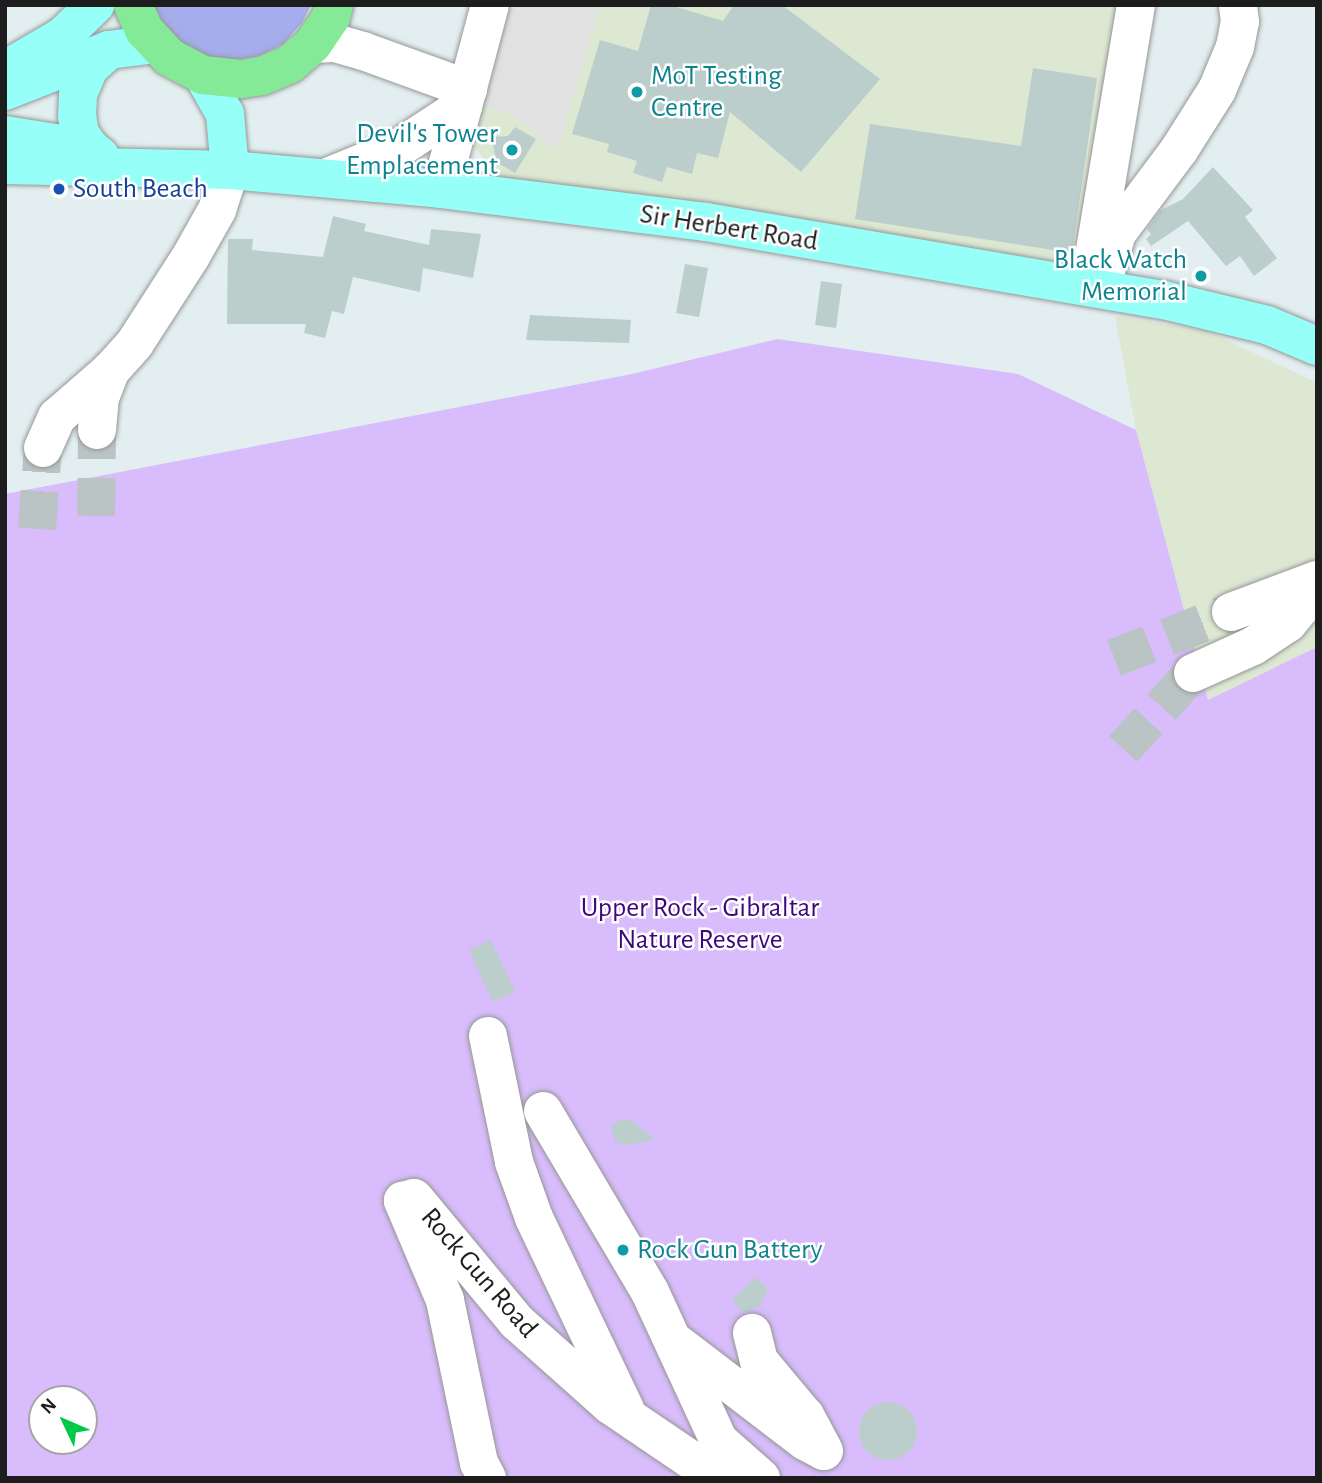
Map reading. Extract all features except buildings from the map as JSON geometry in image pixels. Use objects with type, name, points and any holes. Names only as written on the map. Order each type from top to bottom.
[{"type":"highway","points":[[133,5],[155,44],[169,57],[203,75],[232,79],[262,76],[290,64],[313,44],[331,17],[334,5]]},
{"type":"main road","points":[[5,70],[63,36],[95,5]]},
{"type":"main road","points":[[5,91],[109,50],[155,44]]},
{"type":"main road","points":[[109,50],[89,68],[78,94],[77,117],[80,134],[91,149],[116,161]]},
{"type":"main road","points":[[203,75],[225,114],[230,170]]},
{"type":"main road","points":[[225,114],[247,88],[262,76]]},
{"type":"main road","points":[[5,135],[61,144],[116,161]]},
{"type":"main road","points":[[5,165],[98,169],[116,161]]},
{"type":"main road","name":"Sir Herbert Road","points":[[116,161],[441,189],[706,222],[1095,287],[1220,311],[1317,346]]},
{"type":"street","points":[[441,189],[490,5]]},
{"type":"street","points":[[1095,287],[1136,5]]},
{"type":"street","points":[[1095,287],[1116,233],[1200,119],[1235,47],[1241,11]]},
{"type":"street","points":[[313,44],[344,46],[462,109]]},
{"type":"street","points":[[325,178],[399,148],[462,109]]},
{"type":"street","points":[[462,109],[472,167],[516,199]]},
{"type":"street","points":[[43,448],[57,417],[111,370],[135,343],[217,210],[230,170]]},
{"type":"street","points":[[97,430],[100,398],[111,370]]},
{"type":"street","points":[[1231,612],[1317,580]]},
{"type":"street","points":[[1193,673],[1253,646],[1288,623],[1317,588]]},
{"type":"street","points":[[488,1036],[514,1162],[534,1218],[629,1417]]},
{"type":"street","points":[[543,1111],[650,1293],[719,1441],[761,1478]]},
{"type":"street","name":"Rock Gun Road","points":[[487,1478],[479,1463],[445,1300],[403,1201],[414,1198],[517,1322],[610,1405],[718,1478]]},
{"type":"street","points":[[674,1341],[804,1441],[824,1451],[805,1416],[759,1361],[752,1333]]},
{"type":"shaded area","points":[[154,5],[311,5],[302,23],[283,44],[259,56],[232,61],[205,56],[182,43],[163,24]]},
{"type":"shaded area","points":[[508,5],[1132,5],[1087,271],[501,181],[468,139]]},
{"type":"shaded area","points":[[509,5],[600,5],[557,150],[510,113],[480,104]]},
{"type":"shaded area","points":[[1115,316],[1208,331],[1317,383],[1317,647],[1208,700],[1136,430]]},
{"type":"green space","name":"Upper Rock - Gibraltar Nature Reserve","points":[[778,339],[1018,374],[1136,430],[1208,700],[1317,647],[1317,1478],[5,1478],[5,494],[632,374]]},
{"type":"tunnel","points":[[96,516],[97,430]]},
{"type":"tunnel","points":[[37,529],[43,448]]},
{"type":"tunnel","points":[[1114,658],[1231,612]]},
{"type":"tunnel","points":[[1123,749],[1193,673]]},
{"type":"place","name":"MoT Testing Centre","points":[[637,92]]},
{"type":"place","name":"Devil's Tower Emplacement","points":[[512,150]]},
{"type":"place","name":"South Beach","points":[[59,189]]},
{"type":"place","name":"Black Watch Memorial","points":[[1201,276]]},
{"type":"place","name":"Rock Gun Battery","points":[[623,1250]]}]
